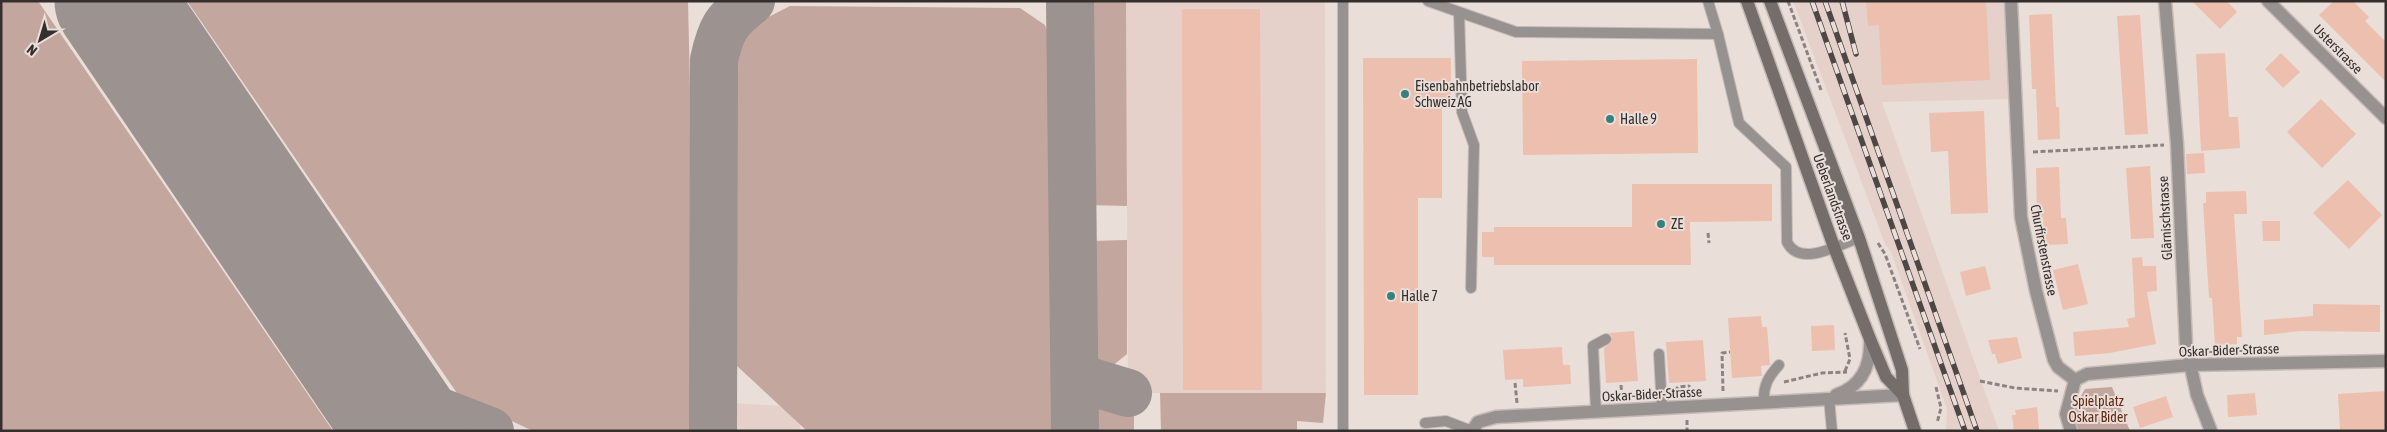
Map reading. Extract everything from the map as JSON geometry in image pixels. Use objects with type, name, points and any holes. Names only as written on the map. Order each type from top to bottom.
[{"type":"main road","name":"Ueberlandstrasse","points":[[1747,1],[1834,247],[1870,339],[1886,377],[1903,395]]},
{"type":"main road","name":"Ueberlandstrasse","points":[[1770,1],[1858,238],[1902,370],[1903,395],[1915,431]]},
{"type":"street","name":"Churfirstenstrasse","points":[[2011,1],[2021,217],[2036,291],[2054,360],[2058,367],[2075,380]]},
{"type":"street","name":"Glärnischstrasse","points":[[2165,1],[2177,144],[2186,345],[2197,395],[2211,431]]},
{"type":"street","name":"Usterstrasse","points":[[2268,1],[2386,118]]},
{"type":"street","name":"Oskar-Bider-Strasse","points":[[1829,398],[1853,387],[1864,376],[1870,356],[1870,339]]},
{"type":"street","name":"Oskar-Bider-Strasse","points":[[2075,380],[2087,374],[2190,365],[2386,361]]},
{"type":"street","points":[[2071,431],[2066,414],[2075,380]]},
{"type":"street","name":"Oskar-Bider-Strasse","points":[[1475,427],[1496,417],[1903,395]]},
{"type":"lane","points":[[1343,1],[1343,431]]},
{"type":"lane","points":[[1428,1],[1516,32],[1718,34]]},
{"type":"lane","points":[[1708,1],[1718,34],[1738,123],[1786,166],[1787,242],[1790,248],[1794,253],[1808,255],[1858,238]]},
{"type":"lane","points":[[1459,12],[1462,112],[1474,145],[1471,288]]},
{"type":"lane","points":[[1596,412],[1593,346],[1606,339]]},
{"type":"lane","points":[[1659,354],[1662,408]]},
{"type":"lane","points":[[1764,402],[1764,392],[1768,377],[1779,365]]},
{"type":"lane","points":[[1829,398],[1832,431]]},
{"type":"lane","points":[[1425,423],[1446,421],[1475,427]]},
{"type":"path","points":[[2017,153],[2177,144]]},
{"type":"path","points":[[1708,234],[1709,243]]},
{"type":"path","points":[[1885,254],[1920,349]]},
{"type":"path","points":[[1781,382],[1822,373],[1845,372],[1850,359],[1846,333]]},
{"type":"path","points":[[1723,394],[1722,352],[1730,352]]},
{"type":"path","points":[[1980,381],[2015,388],[2050,391]]},
{"type":"path","points":[[1515,383],[1517,406]]},
{"type":"path","points":[[1621,385],[1622,400]]},
{"type":"path","points":[[1670,397],[1678,387],[1689,385]]},
{"type":"path","points":[[1936,387],[1941,408],[1937,423]]},
{"type":"shaded area","points":[[1126,1],[1325,1],[1326,393],[1128,393]]},
{"type":"shaded area","points":[[1793,1],[2011,1],[2015,99],[1882,102],[1999,431],[1946,431],[1947,409],[1891,252],[1885,244]]},
{"type":"shaded area","points":[[713,402],[801,407],[800,431],[713,431]]},
{"type":"green space","points":[[1,1],[38,1],[333,431],[1,431]]},
{"type":"green space","points":[[187,1],[688,1],[698,431],[533,431],[459,396]]},
{"type":"green space","points":[[1088,1],[1126,1],[1127,206],[1086,205]]},
{"type":"green space","points":[[790,6],[1020,8],[1045,25],[1059,65],[1062,431],[807,431],[737,366],[728,68],[751,26]]},
{"type":"green space","points":[[1127,240],[1127,354],[1111,367],[1101,366],[1089,349],[1090,241]]},
{"type":"green space","name":"Spielplatz Oskar Bider","points":[[2112,387],[2130,431],[2078,431],[2072,412],[2085,389]]},
{"type":"green space","points":[[1128,393],[1127,399],[1134,400],[1134,431],[1091,431],[1094,415],[1102,401],[1113,394]]},
{"type":"green space","points":[[1160,393],[1326,393],[1323,423],[1297,421],[1297,431],[1161,431]]},
{"type":"building","points":[[1866,1],[1986,1],[1990,80],[1882,85],[1879,25],[1868,26]]},
{"type":"building","points":[[2192,1],[2227,1],[2237,12],[2220,29]]},
{"type":"building","points":[[2334,1],[2353,1],[2369,17],[2365,21],[2386,42],[2386,82],[2319,15]]},
{"type":"building","points":[[1182,9],[1260,9],[1262,390],[1183,390]]},
{"type":"building","points":[[2052,14],[2056,107],[2059,107],[2060,139],[2038,140],[2036,89],[2032,89],[2029,15]]},
{"type":"building","points":[[2140,15],[2148,134],[2125,135],[2117,16]]},
{"type":"building","points":[[2225,53],[2229,117],[2238,117],[2240,148],[2201,151],[2196,54]]},
{"type":"building","points":[[2281,53],[2300,72],[2283,88],[2265,69]]},
{"type":"building","name":"Halle 7","points":[[1363,58],[1451,58],[1451,106],[1442,106],[1442,198],[1418,198],[1418,395],[1364,395]]},
{"type":"building","name":"Halle 9","points":[[1697,59],[1698,153],[1523,155],[1522,61]]},
{"type":"building","points":[[2321,99],[2356,134],[2322,168],[2287,132]]},
{"type":"building","points":[[1984,111],[1988,213],[1951,214],[1948,151],[1931,152],[1929,113]]},
{"type":"building","points":[[2204,153],[2205,173],[2187,174],[2186,154]]},
{"type":"building","points":[[2150,166],[2154,238],[2131,239],[2126,168]]},
{"type":"building","points":[[2059,167],[2061,218],[2066,218],[2068,244],[2045,245],[2043,217],[2037,217],[2036,168]]},
{"type":"building","points":[[2348,180],[2382,215],[2349,249],[2313,213]]},
{"type":"building","points":[[1632,184],[1772,184],[1772,221],[1690,222],[1691,265],[1494,265],[1494,257],[1482,257],[1482,232],[1494,232],[1494,227],[1632,227]]},
{"type":"building","points":[[2246,191],[2247,214],[2234,214],[2242,337],[2237,337],[2237,344],[2215,345],[2212,298],[2209,298],[2203,203],[2206,203],[2206,192]]},
{"type":"building","points":[[2262,221],[2280,221],[2280,241],[2263,241]]},
{"type":"building","points":[[2142,257],[2143,266],[2156,266],[2157,291],[2147,292],[2156,344],[2110,353],[2075,356],[2073,332],[2129,327],[2127,319],[2135,317],[2132,258]]},
{"type":"building","points":[[2078,264],[2088,304],[2063,310],[2053,270]]},
{"type":"building","points":[[1985,266],[1991,289],[1966,296],[1960,272]]},
{"type":"building","points":[[2313,304],[2380,305],[2380,332],[2301,331],[2264,335],[2264,320],[2313,316]]},
{"type":"building","points":[[1761,316],[1762,327],[1767,327],[1770,365],[1761,366],[1762,376],[1732,378],[1728,318]]},
{"type":"building","points":[[1834,325],[1835,350],[1812,351],[1811,326]]},
{"type":"building","points":[[1634,331],[1638,381],[1606,383],[1604,348],[1612,342],[1612,336],[1609,333]]},
{"type":"building","points":[[2017,337],[2022,358],[1998,364],[1995,354],[1992,354],[1988,340]]},
{"type":"building","points":[[1703,340],[1706,381],[1669,383],[1666,342]]},
{"type":"building","points":[[1562,347],[1563,365],[1570,365],[1571,384],[1523,387],[1523,379],[1505,380],[1503,350]]},
{"type":"building","points":[[2386,391],[2386,431],[2340,431],[2338,394]]},
{"type":"building","points":[[2255,393],[2257,415],[2228,417],[2227,395]]},
{"type":"building","points":[[2166,396],[2173,417],[2140,428],[2133,407]]},
{"type":"building","points":[[2037,407],[2039,429],[2014,431],[2012,415],[2016,415],[2015,410]]},
{"type":"taxiway","points":[[713,431],[714,60],[719,40],[726,26],[751,1]]},
{"type":"taxiway","points":[[1070,1],[1075,431]]},
{"type":"taxiway","points":[[355,355],[390,387],[423,405],[490,431]]},
{"type":"taxiway","points":[[1075,377],[1128,393]]},
{"type":"runway","points":[[114,1],[406,431]]},
{"type":"railway","points":[[1812,1],[1965,431]]},
{"type":"railway","points":[[1825,1],[1977,431]]},
{"type":"railway","points":[[1842,1],[1856,54]]},
{"type":"place","name":"Eisenbahnbetriebslabor Schweiz AG","points":[[1405,94]]},
{"type":"place","name":"Halle 9","points":[[1610,119]]},
{"type":"place","name":"ZE","points":[[1661,224]]},
{"type":"place","name":"Halle 7","points":[[1391,296]]}]
